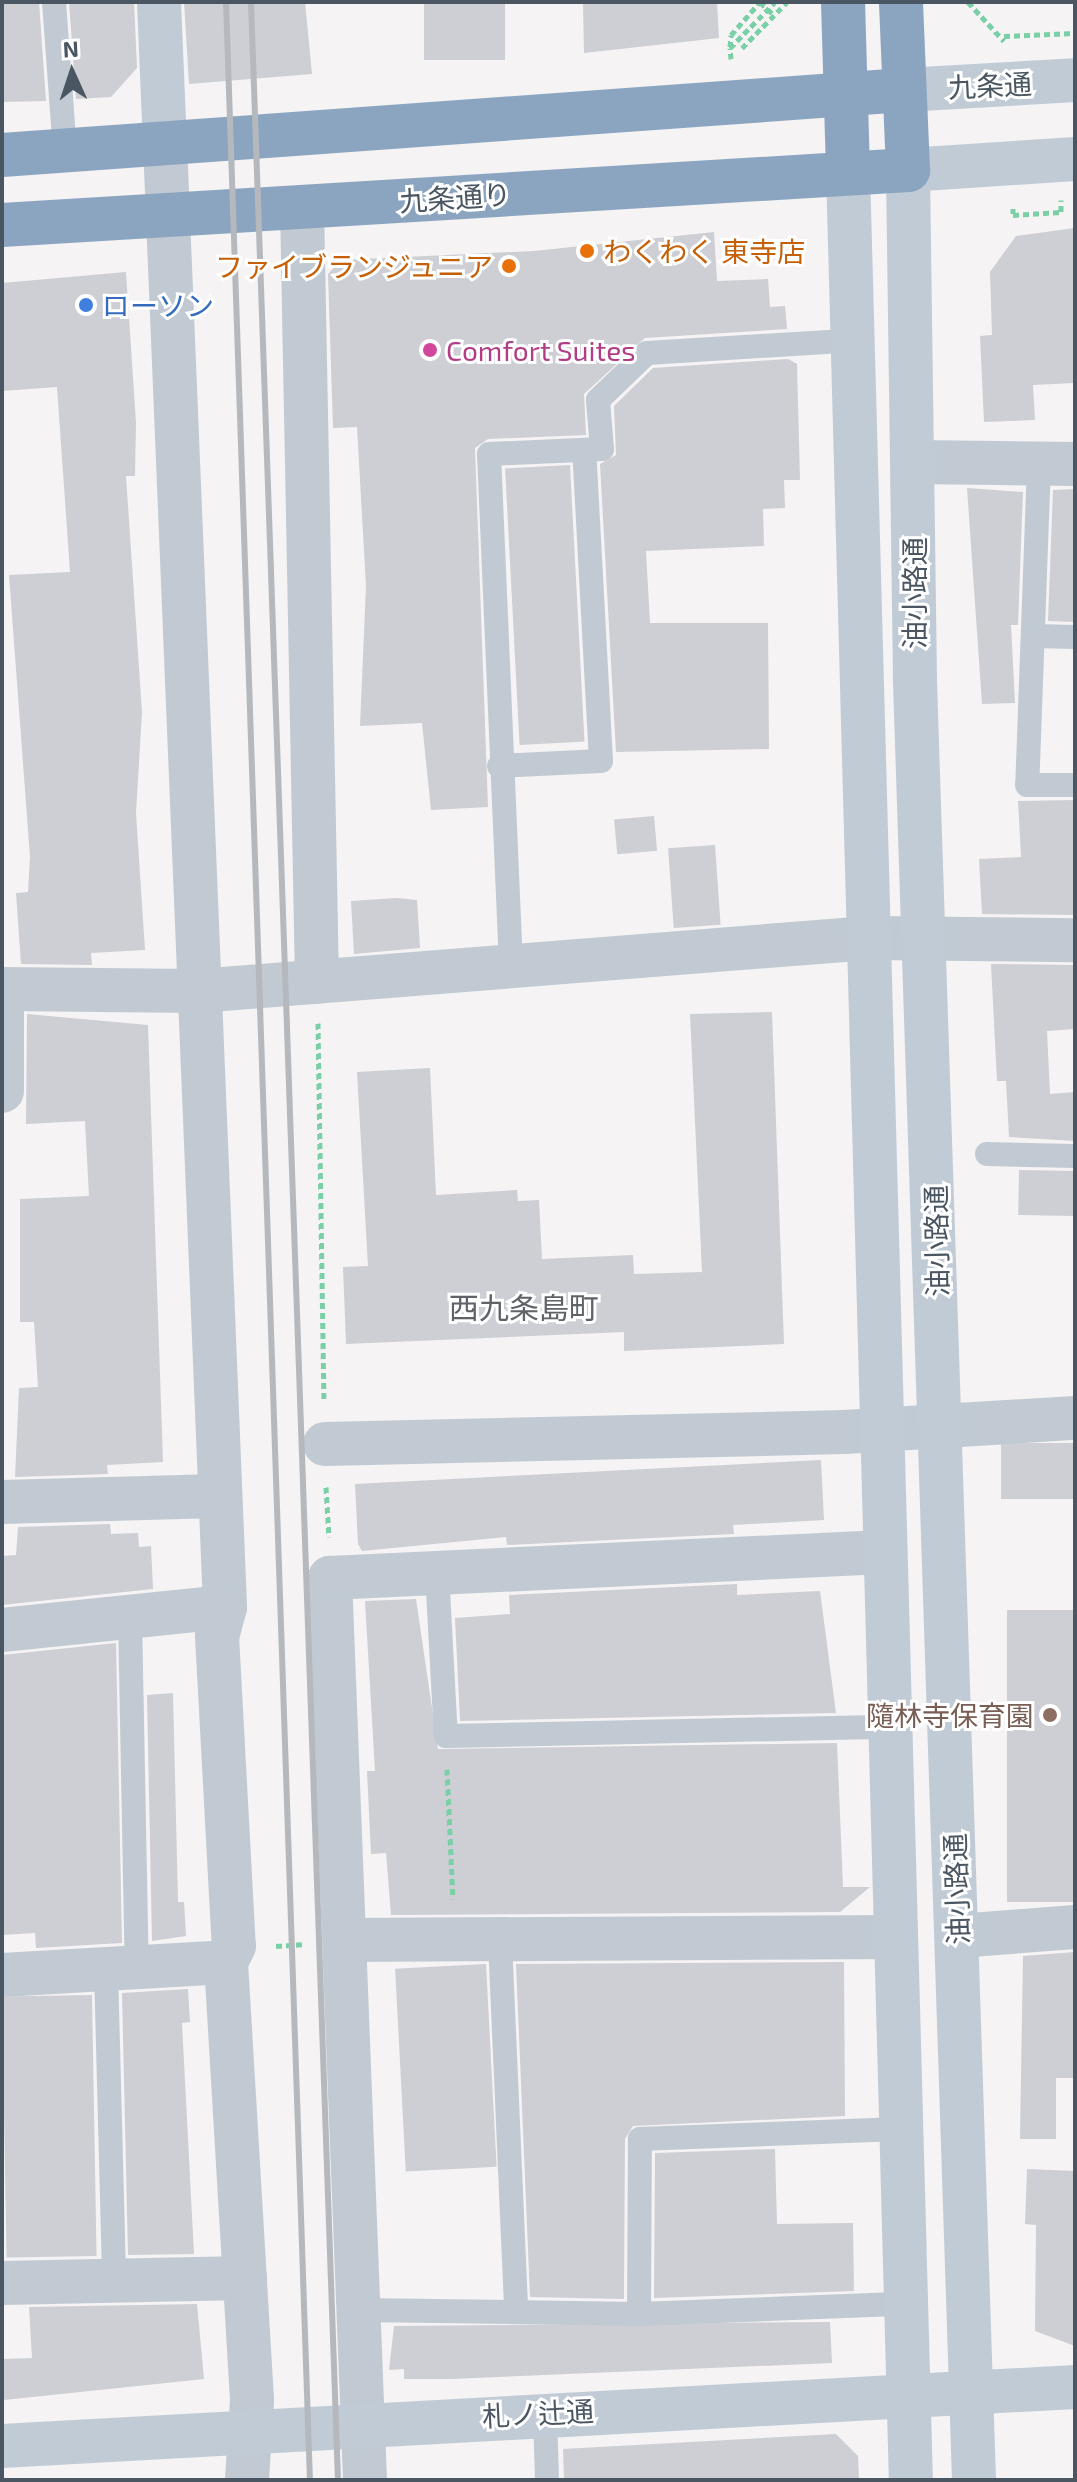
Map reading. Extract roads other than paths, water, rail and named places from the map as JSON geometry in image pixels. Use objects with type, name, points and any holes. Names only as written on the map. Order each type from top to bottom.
[{"type":"highway","name":"油小路通","points":[[843,2],[848,171]]},
{"type":"highway","name":"油小路通","points":[[901,2],[908,170]]},
{"type":"highway","points":[[2,155],[904,90]]},
{"type":"highway","name":"九条通り","points":[[2,225],[169,212],[302,207],[848,171],[908,170]]},
{"type":"street","points":[[159,2],[218,1496],[225,1607],[217,1636],[234,1946],[226,1962],[252,2400],[246,2432],[247,2480]]},
{"type":"street","name":"九条通","points":[[904,90],[1075,80]]},
{"type":"street","points":[[908,170],[1075,159]]},
{"type":"street","name":"油小路通","points":[[908,170],[913,462],[974,2480]]},
{"type":"street","name":"油小路通","points":[[848,171],[858,340],[884,1552],[906,2395],[911,2480]]},
{"type":"street","points":[[302,207],[317,982]]},
{"type":"street","points":[[913,462],[1057,464]]},
{"type":"street","points":[[2,989],[198,991],[869,938],[1075,940]]},
{"type":"street","points":[[2,1000],[2,1091]]},
{"type":"street","points":[[325,1444],[883,1431],[1075,1418]]},
{"type":"street","points":[[2,1502],[218,1496]]},
{"type":"street","points":[[365,2480],[347,1940],[330,1578],[884,1552]]},
{"type":"street","points":[[2,1630],[225,1607]]},
{"type":"street","points":[[958,1936],[1075,1927]]},
{"type":"street","points":[[347,1940],[896,1937]]},
{"type":"street","points":[[2,1975],[226,1962]]},
{"type":"street","points":[[2,2283],[245,2278]]},
{"type":"street","name":"札ノ辻通","points":[[2,2446],[362,2422],[1075,2387]]},
{"type":"lane","points":[[54,2],[65,151]]},
{"type":"lane","points":[[511,966],[499,766],[489,454],[602,449],[598,400],[647,353],[858,340]]},
{"type":"lane","points":[[499,766],[601,761],[584,450]]},
{"type":"lane","points":[[1057,464],[1034,636],[1027,785],[1075,785]]},
{"type":"lane","points":[[1034,636],[1075,637]]},
{"type":"lane","points":[[987,1154],[1075,1156]]},
{"type":"lane","points":[[437,1572],[446,1736],[890,1727]]},
{"type":"lane","points":[[114,2281],[130,1616]]},
{"type":"lane","points":[[500,1940],[516,2312]]},
{"type":"lane","points":[[639,2314],[640,2139],[900,2129]]},
{"type":"lane","points":[[359,2310],[639,2314],[904,2304]]},
{"type":"lane","points":[[545,2413],[547,2480]]},
{"type":"railway","points":[[226,2],[310,2480]]},
{"type":"railway","points":[[251,2],[338,2480]]},
{"type":"place","name":"わくわく 東寺店","points":[[587,251]]},
{"type":"place","name":"ファイブランジュニア","points":[[509,266]]},
{"type":"place","name":"ローソン","points":[[86,305]]},
{"type":"place","name":"Comfort Suites","points":[[430,350]]},
{"type":"place","name":"隨林寺保育園","points":[[1050,1715]]},
{"type":"district","name":"西九条島町","points":[[524,1307]]}]
